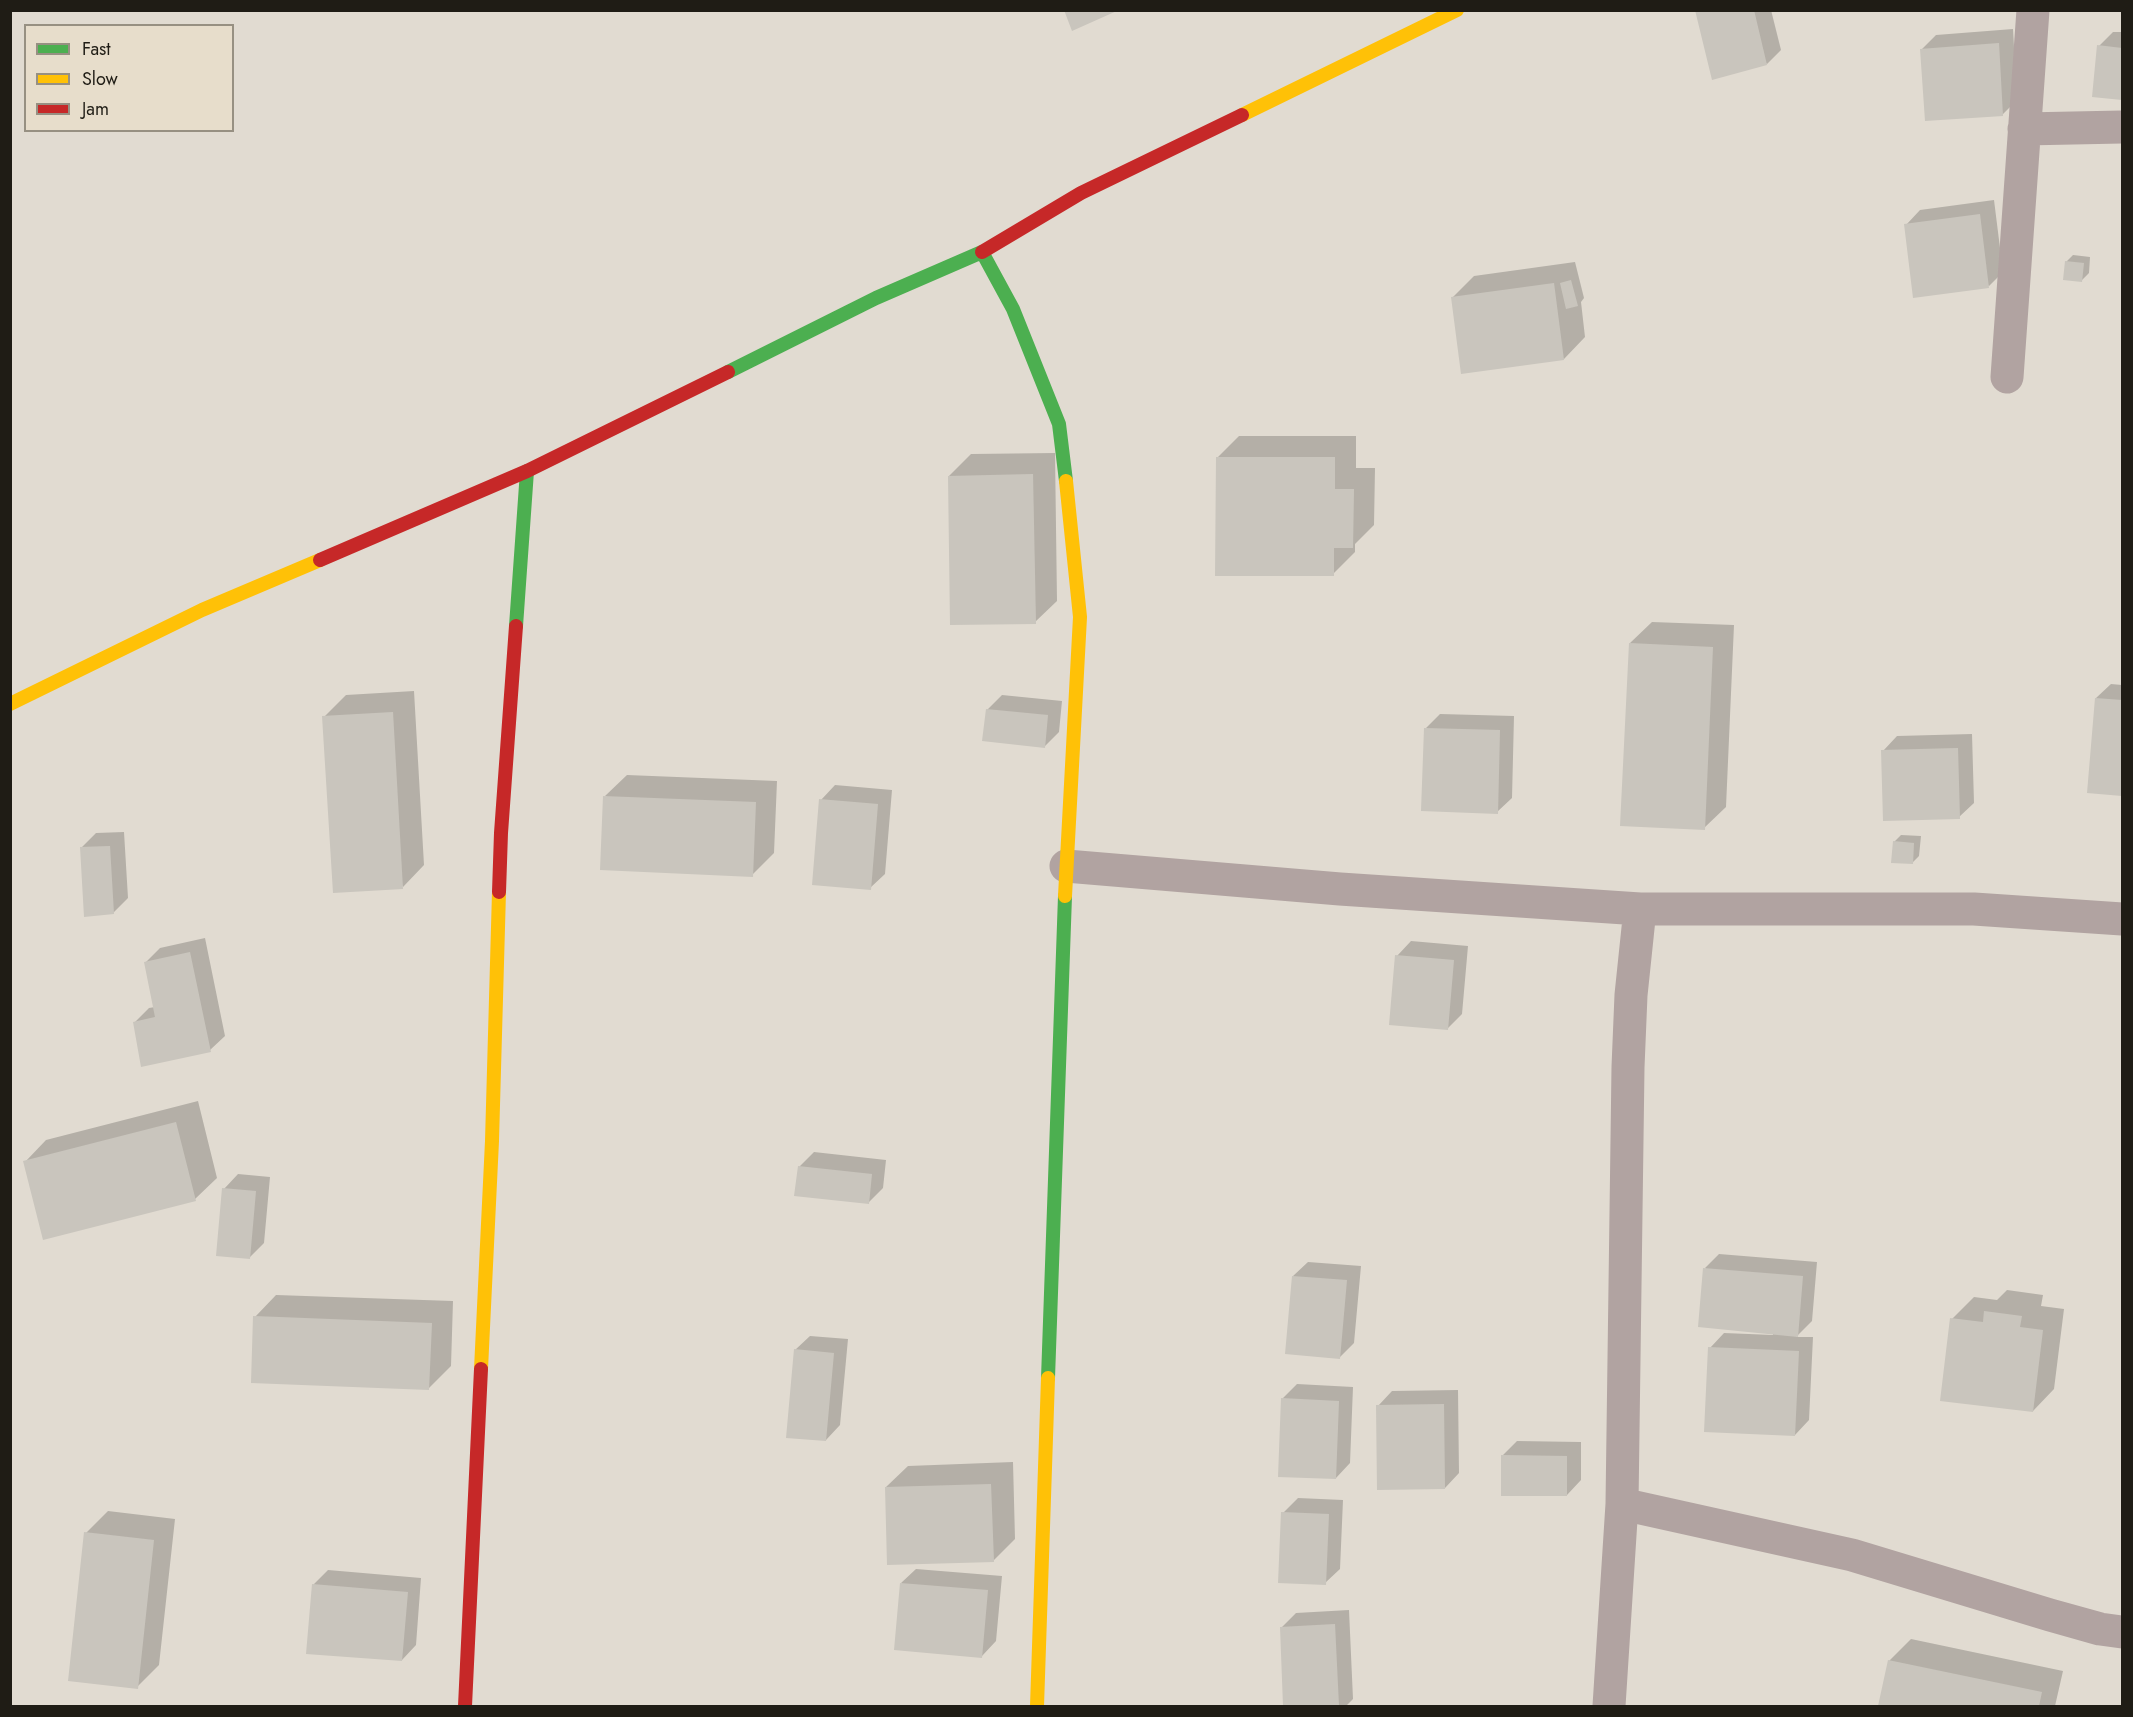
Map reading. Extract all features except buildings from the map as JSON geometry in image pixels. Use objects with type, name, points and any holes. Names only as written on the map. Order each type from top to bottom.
[{"type":"street","points":[[10,704],[202,610],[527,471],[876,298],[982,252],[1081,193],[1457,10]]},
{"type":"street","points":[[2007,377],[2033,10]]},
{"type":"street","points":[[2024,129],[2122,127]]},
{"type":"street","points":[[982,252],[1014,309],[1059,424],[1073,532],[1080,616],[1066,866],[1037,1707]]},
{"type":"street","points":[[465,1707],[492,1141],[501,833],[527,471]]},
{"type":"street","points":[[1066,866],[1340,889],[1640,909],[1974,909],[2122,919]]},
{"type":"street","points":[[1609,1707],[1622,1504],[1628,1066],[1631,996],[1640,909]]},
{"type":"street","points":[[1622,1504],[1852,1555],[2050,1615],[2100,1629],[2122,1632]]},
{"type":"traffic: fast","points":[[982,252],[1013,309],[1059,424],[1066,481]]},
{"type":"traffic: fast","points":[[728,372],[876,298],[982,252]]},
{"type":"traffic: fast","points":[[516,626],[527,471]]},
{"type":"traffic: fast","points":[[1048,1378],[1065,896]]},
{"type":"traffic: slow","points":[[1242,115],[1457,10]]},
{"type":"traffic: slow","points":[[1065,896],[1080,617],[1066,481]]},
{"type":"traffic: slow","points":[[10,704],[202,610],[320,560]]},
{"type":"traffic: slow","points":[[481,1369],[492,1141],[499,892]]},
{"type":"traffic: slow","points":[[1037,1706],[1048,1378]]},
{"type":"traffic: jam","points":[[982,252],[1081,193],[1242,115]]},
{"type":"traffic: jam","points":[[320,560],[527,471],[728,372]]},
{"type":"traffic: jam","points":[[499,892],[516,626]]},
{"type":"traffic: jam","points":[[465,1706],[481,1369]]}]
